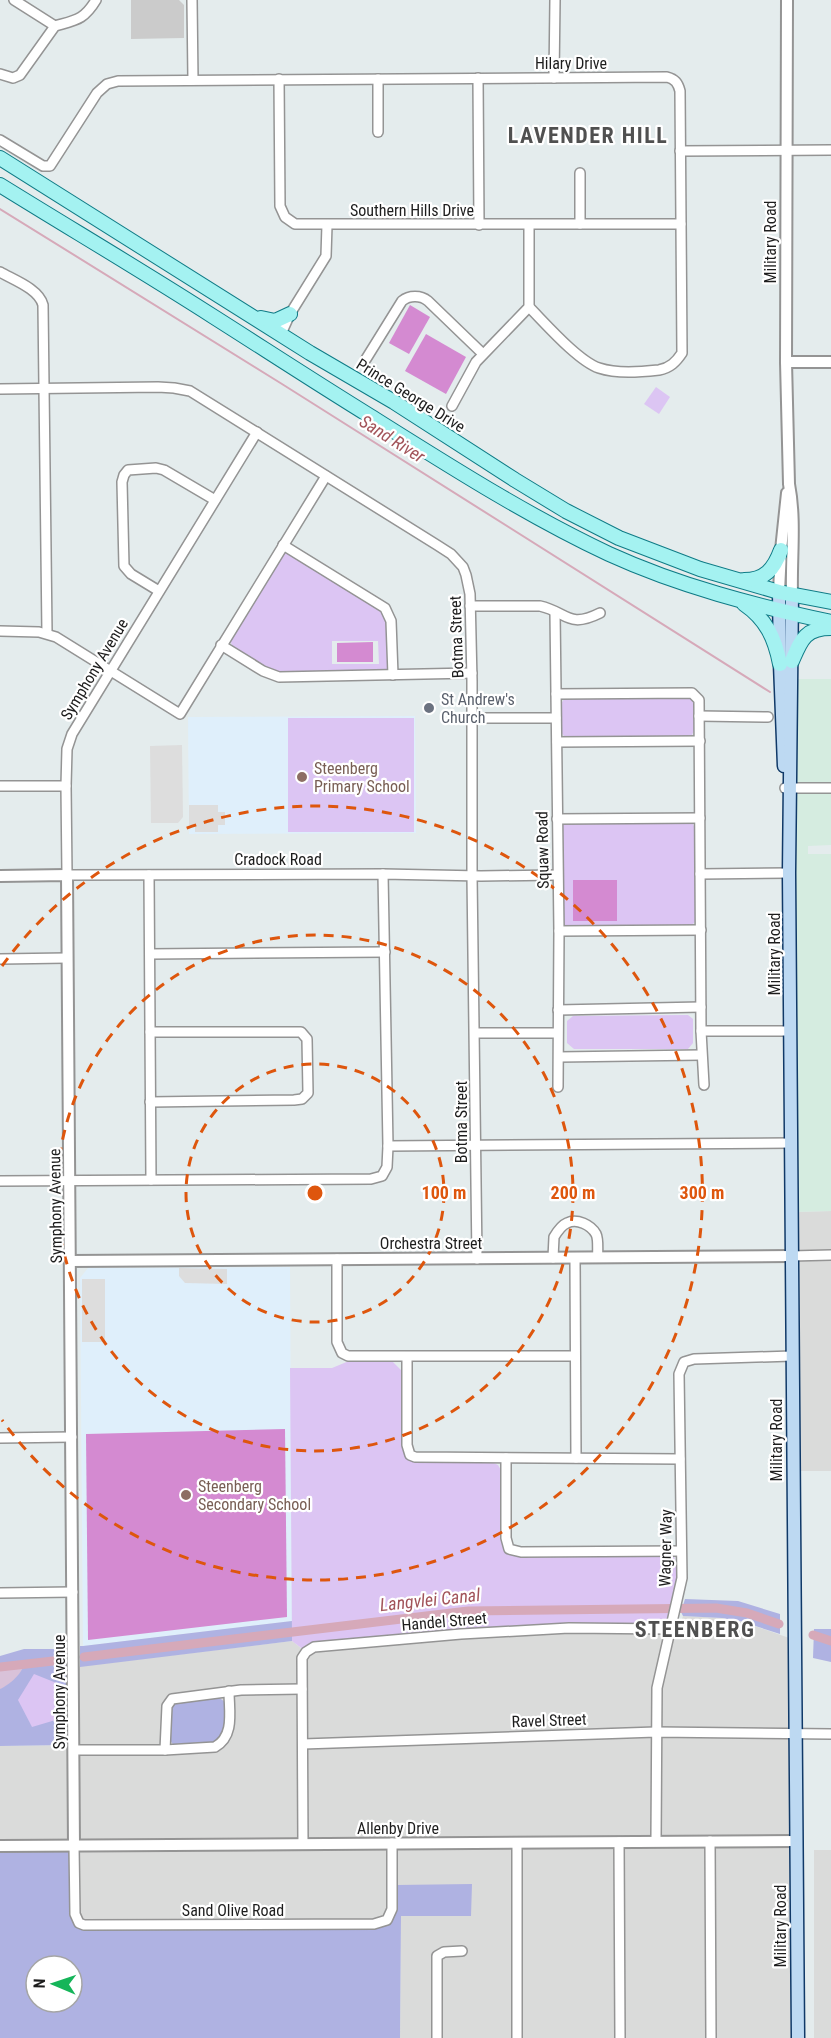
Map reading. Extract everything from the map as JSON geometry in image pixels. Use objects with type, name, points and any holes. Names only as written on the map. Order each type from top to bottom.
[{"type":"main road","name":"Prince George Drive","points":[[0,158],[566,510],[636,545],[730,578],[831,602]]},
{"type":"main road","points":[[0,185],[213,316],[307,378],[504,498],[610,554],[740,601],[831,622]]},
{"type":"main road","points":[[237,306],[270,321],[280,320],[290,314]]},
{"type":"main road","points":[[730,578],[751,580],[762,577],[773,567],[781,550]]},
{"type":"main road","name":"Military Road","points":[[786,593],[798,2038]]},
{"type":"main road","points":[[740,601],[766,624],[786,662],[807,634],[818,629],[831,628]]},
{"type":"street","points":[[14,0],[55,26]]},
{"type":"street","points":[[0,74],[13,78],[20,75],[55,26],[79,20],[96,0]]},
{"type":"street","points":[[192,0],[193,80]]},
{"type":"street","points":[[554,78],[555,0]]},
{"type":"street","name":"Military Road","points":[[786,593],[781,550],[789,484],[786,362],[787,0]]},
{"type":"street","name":"Hilary Drive","points":[[0,140],[48,167],[97,93],[106,84],[118,81],[667,77],[672,79],[677,83],[680,91],[682,353],[675,363],[666,369],[612,371],[593,365],[578,355],[529,307]]},
{"type":"street","points":[[478,78],[479,225]]},
{"type":"street","name":"Southern Hills Drive","points":[[279,79],[280,202],[285,218],[295,224],[681,224]]},
{"type":"street","points":[[378,79],[378,132]]},
{"type":"street","points":[[680,151],[831,150]]},
{"type":"street","points":[[580,173],[580,224]]},
{"type":"street","points":[[281,334],[290,314],[326,256],[327,225]]},
{"type":"street","points":[[452,406],[472,368],[529,307],[529,225]]},
{"type":"street","points":[[0,272],[42,300],[47,633]]},
{"type":"street","points":[[366,359],[402,301],[408,297],[420,296],[483,354]]},
{"type":"street","points":[[786,362],[831,362]]},
{"type":"street","name":"Botma Street","points":[[0,389],[158,387],[184,389],[196,393],[451,554],[466,575],[470,606],[472,673],[477,1258]]},
{"type":"street","name":"Symphony Avenue","points":[[74,1846],[66,786],[69,742],[75,727],[257,432]]},
{"type":"street","points":[[159,591],[130,574],[124,566],[122,489],[124,475],[128,470],[136,468],[164,470],[215,500]]},
{"type":"street","points":[[0,632],[47,633],[56,636],[180,714],[326,476]]},
{"type":"street","name":"Military Road","points":[[786,593],[792,500],[789,484]]},
{"type":"street","points":[[284,545],[385,608],[391,621],[393,675]]},
{"type":"street","points":[[470,606],[533,605],[545,607],[565,618],[573,619],[589,618],[600,613]]},
{"type":"street","name":"Squaw Road","points":[[555,612],[559,931],[558,1087]]},
{"type":"street","points":[[221,645],[263,671],[279,677],[472,673]]},
{"type":"street","points":[[556,694],[692,693],[699,700],[701,1031],[704,1086]]},
{"type":"street","points":[[699,716],[768,717]]},
{"type":"street","points":[[472,718],[556,718]]},
{"type":"street","points":[[556,742],[700,741]]},
{"type":"street","points":[[0,786],[66,786]]},
{"type":"street","points":[[788,788],[831,788]]},
{"type":"street","points":[[557,819],[700,818]]},
{"type":"street","points":[[700,874],[789,873]]},
{"type":"street","points":[[0,1181],[378,1178],[382,1176],[387,1167],[388,1146],[383,874]]},
{"type":"street","points":[[149,875],[151,1180]]},
{"type":"street","name":"Cradock Road","points":[[0,876],[557,875]]},
{"type":"street","points":[[559,931],[701,930]]},
{"type":"street","points":[[150,954],[385,952]]},
{"type":"street","points":[[0,959],[67,958]]},
{"type":"street","points":[[558,1010],[701,1007]]},
{"type":"street","points":[[701,1031],[790,1031]]},
{"type":"street","points":[[150,1032],[301,1032],[307,1039],[308,1093],[302,1099],[294,1100],[150,1102]]},
{"type":"street","points":[[476,1033],[557,1033]]},
{"type":"street","points":[[559,1057],[702,1056]]},
{"type":"street","points":[[388,1146],[791,1143]]},
{"type":"street","points":[[553,1258],[554,1236],[570,1222],[584,1222],[597,1235],[598,1257]]},
{"type":"street","points":[[791,1256],[831,1255]]},
{"type":"street","name":"Orchestra Street","points":[[70,1261],[791,1256]]},
{"type":"street","points":[[575,1258],[576,1458]]},
{"type":"street","points":[[336,1259],[337,1342],[342,1353],[355,1357],[407,1358],[575,1356]]},
{"type":"street","name":"Wagner Way","points":[[656,1842],[657,1688],[681,1585],[679,1374],[684,1362],[694,1359],[792,1356]]},
{"type":"street","points":[[407,1358],[407,1445],[410,1455],[421,1458],[680,1459]]},
{"type":"street","points":[[0,1438],[72,1437]]},
{"type":"street","points":[[506,1458],[506,1538],[509,1549],[521,1552],[681,1551]]},
{"type":"street","points":[[0,1593],[73,1592]]},
{"type":"street","name":"Handel Street","points":[[303,1844],[302,1658],[314,1647],[558,1628],[670,1629]]},
{"type":"street","points":[[165,1750],[168,1702],[177,1698],[229,1691],[302,1689]]},
{"type":"street","points":[[74,1750],[209,1749],[222,1744],[229,1732],[229,1691]]},
{"type":"street","name":"Ravel Street","points":[[303,1744],[656,1732],[831,1734]]},
{"type":"street","points":[[710,1841],[711,2038]]},
{"type":"street","name":"Allenby Drive","points":[[0,1846],[796,1841]]},
{"type":"street","points":[[619,1842],[620,2038]]},
{"type":"street","name":"Sand Olive Road","points":[[74,1846],[75,1914],[79,1923],[84,1925],[374,1924],[387,1920],[392,1909],[392,1843]]},
{"type":"street","points":[[517,1843],[517,2038]]},
{"type":"street","points":[[437,2038],[437,1956],[444,1952],[462,1951]]},
{"type":"shaded area","points":[[131,0],[179,0],[184,5],[184,38],[131,39]]},
{"type":"shaded area","points":[[410,305],[430,317],[409,354],[389,343]]},
{"type":"shaded area","points":[[426,334],[466,357],[446,394],[405,371]]},
{"type":"shaded area","points":[[656,387],[670,397],[659,414],[644,404]]},
{"type":"shaded area","points":[[285,553],[290,553],[382,611],[387,619],[387,670],[383,672],[276,672],[233,647],[230,641]],"holes":[[[332,641],[378,641],[379,664],[332,664]]]},
{"type":"shaded area","points":[[373,642],[373,662],[337,662],[337,643]]},
{"type":"shaded area","points":[[792,679],[831,679],[831,845],[808,846],[808,854],[831,854],[831,1211],[792,1212]]},
{"type":"shaded area","points":[[686,696],[693,703],[696,720],[692,735],[684,738],[569,738],[561,732],[561,704],[569,697]]},
{"type":"shaded area","name":"Steenberg Primary School","points":[[415,716],[416,833],[189,834],[188,717]]},
{"type":"shaded area","points":[[288,718],[414,718],[414,832],[288,832]]},
{"type":"shaded area","points":[[182,745],[183,817],[178,823],[151,823],[150,746]]},
{"type":"shaded area","points":[[189,805],[218,805],[218,812],[225,812],[225,825],[218,825],[218,832],[195,832],[195,825],[189,825]]},
{"type":"shaded area","points":[[688,822],[693,824],[695,829],[696,920],[693,924],[687,927],[569,927],[564,925],[561,921],[560,831],[563,825],[568,823]]},
{"type":"shaded area","points":[[573,880],[617,880],[617,921],[573,921]]},
{"type":"shaded area","points":[[688,1015],[693,1019],[693,1043],[688,1049],[574,1049],[567,1043],[567,1021],[573,1016]]},
{"type":"shaded area","points":[[831,1211],[831,1471],[793,1471],[792,1212]]},
{"type":"shaded area","name":"Steenberg Secondary School","points":[[290,1267],[292,1621],[83,1646],[80,1278],[88,1268]]},
{"type":"shaded area","points":[[179,1268],[227,1269],[227,1284],[185,1283],[179,1276]]},
{"type":"shaded area","points":[[82,1279],[105,1279],[105,1342],[82,1342]]},
{"type":"shaded area","points":[[349,1361],[392,1361],[402,1371],[403,1450],[407,1459],[416,1462],[491,1462],[498,1465],[502,1472],[507,1551],[516,1556],[666,1554],[673,1556],[678,1570],[677,1588],[670,1614],[664,1625],[561,1626],[304,1650],[292,1641],[290,1368],[332,1368]]},
{"type":"shaded area","points":[[285,1429],[287,1617],[88,1640],[86,1434]]},
{"type":"shaded area","points":[[685,1599],[738,1601],[780,1614],[780,1634],[740,1621],[683,1616],[681,1612]]},
{"type":"shaded area","points":[[683,1616],[740,1621],[795,1640],[798,2038],[400,2038],[401,1915],[471,1916],[396,1913],[387,1920],[88,1925],[0,1846],[0,1746],[74,1745],[74,1667],[292,1641],[306,1652],[569,1628],[679,1628]]},
{"type":"shaded area","points":[[292,1621],[292,1641],[80,1667],[80,1646]]},
{"type":"shaded area","points":[[814,1629],[831,1629],[831,1662],[813,1658]]},
{"type":"shaded area","points":[[24,1649],[67,1649],[68,1745],[0,1746],[0,1656]]},
{"type":"shaded area","points":[[24,1664],[15,1679],[0,1689],[0,1667]]},
{"type":"shaded area","points":[[34,1674],[59,1684],[59,1719],[32,1727],[18,1700]]},
{"type":"shaded area","points":[[218,1697],[225,1702],[227,1729],[219,1742],[174,1746],[170,1740],[172,1703]]},
{"type":"shaded area","points":[[0,1846],[74,1846],[79,1923],[387,1920],[396,1913],[396,1885],[472,1884],[471,1916],[401,1916],[400,2038],[0,2038]]},
{"type":"shaded area","points":[[814,1850],[831,1850],[831,2038],[814,2038]]},
{"type":"waterway","name":"Sand River","points":[[0,209],[770,692]]},
{"type":"waterway","name":"Langvlei Canal","points":[[84,1657],[468,1611],[716,1608],[747,1613],[779,1624]]},
{"type":"waterway","name":"Langvlei Canal","points":[[813,1635],[831,1641]]},
{"type":"waterway","name":"Langvlei Canal","points":[[0,1667],[62,1660]]},
{"type":"place","name":"St Andrew's Church","points":[[429,708]]},
{"type":"place","name":"Steenberg Primary School","points":[[302,777]]},
{"type":"place","name":"Steenberg Secondary School","points":[[186,1495]]},
{"type":"district","name":"LAVENDER HILL","points":[[588,135]]},
{"type":"district","name":"STEENBERG","points":[[695,1629]]}]
